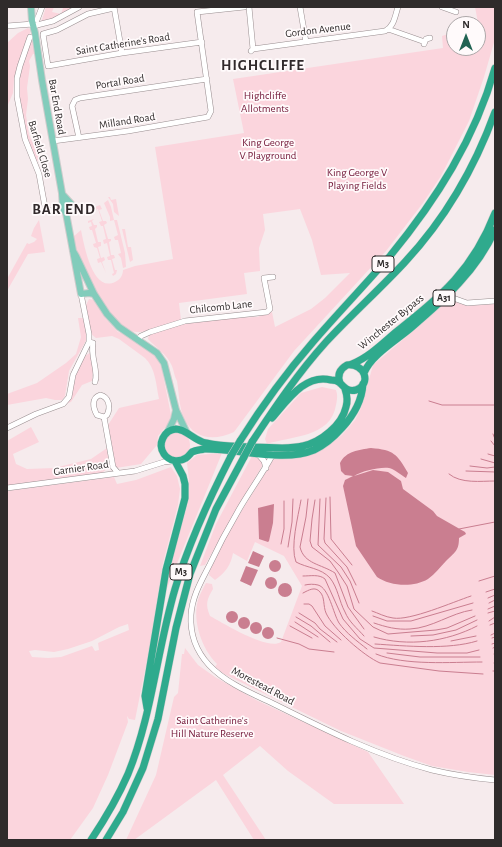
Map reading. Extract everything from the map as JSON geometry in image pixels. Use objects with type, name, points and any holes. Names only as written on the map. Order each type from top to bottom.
[{"type":"highway","name":"M3","points":[[91,840],[106,816],[127,774],[147,711],[166,624],[181,571],[203,512],[231,456],[253,420],[289,370],[317,336],[388,258],[439,191],[466,145],[481,109],[495,68]]},
{"type":"highway","name":"M3","points":[[106,840],[123,812],[143,768],[158,719],[176,628],[193,568],[216,509],[252,442],[282,397],[309,362],[343,324],[406,261],[433,228],[465,178],[481,146],[495,112]]},
{"type":"highway","name":"Winchester Bypass","points":[[352,364],[360,361],[377,349],[447,290],[475,254],[490,227],[495,213]]},
{"type":"highway","name":"Winchester Bypass","points":[[364,373],[370,362],[453,290],[474,265],[495,230]]},
{"type":"highway","points":[[352,364],[359,367],[364,373],[362,392],[355,409],[345,425],[330,440],[315,450],[297,454],[274,454],[211,449],[197,450],[183,460],[174,461],[167,457],[161,448],[162,439],[167,433],[178,429],[207,444],[285,448],[304,446],[312,443],[326,434],[341,418],[347,406],[347,399],[345,389],[338,379],[340,370],[347,365],[352,364]]},
{"type":"highway","name":"M3","points":[[252,442],[288,399],[302,386],[322,378],[334,380],[340,383]]},
{"type":"highway","points":[[345,389],[357,389],[363,384]]},
{"type":"highway","points":[[189,435],[193,447],[190,454]]},
{"type":"highway","name":"M3","points":[[147,711],[145,696],[166,570],[185,498],[185,484],[181,472],[174,461]]},
{"type":"main road","name":"Bar End Road","points":[[31,7],[64,208],[81,294]]},
{"type":"main road","name":"Bar End Road","points":[[64,208],[73,205],[70,236]]},
{"type":"main road","points":[[73,251],[94,294],[112,320],[157,353],[164,363],[176,410],[189,435]]},
{"type":"main road","points":[[81,294],[94,294]]},
{"type":"main road","points":[[167,433],[174,419],[176,410]]},
{"type":"street","points":[[34,23],[42,7]]},
{"type":"street","points":[[7,26],[53,21],[79,7]]},
{"type":"street","points":[[114,7],[122,53]]},
{"type":"street","name":"Saint Catherine's Road","points":[[114,7],[88,14],[57,30],[44,34],[48,66],[122,53],[202,42]]},
{"type":"street","points":[[206,79],[197,12],[244,7]]},
{"type":"street","name":"Gordon Avenue","points":[[249,7],[252,50],[388,30],[425,43],[426,39],[430,38]]},
{"type":"street","points":[[300,7],[306,42]]},
{"type":"street","points":[[388,30],[392,24],[398,7]]},
{"type":"street","points":[[442,7],[456,12]]},
{"type":"street","name":"Barfield Close","points":[[30,37],[17,78],[19,107],[26,144],[39,174],[45,207],[48,211],[64,208]]},
{"type":"street","name":"Milland Road","points":[[53,141],[128,131],[208,117],[211,111],[206,79]]},
{"type":"street","name":"Portal Road","points":[[79,138],[72,106],[75,100],[206,79]]},
{"type":"street","name":"Chilcomb Lane","points":[[138,339],[150,332],[185,321],[267,312],[270,309],[270,304],[264,278],[273,277]]},
{"type":"street","points":[[453,290],[458,301]]},
{"type":"street","name":"Bar End Road","points":[[81,294],[91,342],[96,375],[95,382]]},
{"type":"street","points":[[445,298],[453,298],[467,303],[495,301]]},
{"type":"street","points":[[7,428],[36,414],[63,404],[66,401],[69,397],[73,375],[91,342]]},
{"type":"street","points":[[104,416],[113,467],[118,473]]},
{"type":"street","points":[[158,464],[163,452]]},
{"type":"street","points":[[258,453],[264,460],[266,468]]},
{"type":"street","name":"Morestead Road","points":[[274,454],[226,532],[193,602],[191,619],[192,633],[196,646],[204,658],[218,672],[240,687],[372,749],[431,770],[495,780]]},
{"type":"street","name":"Garnier Road","points":[[7,488],[118,473],[174,461]]},
{"type":"green space","points":[[46,7],[54,7],[52,12],[61,14],[63,8],[61,7],[73,7],[58,17],[41,23]]},
{"type":"green space","points":[[475,7],[495,7],[495,39],[469,121],[441,176],[423,203],[386,251],[294,351],[234,432],[219,437],[205,437],[193,431],[182,414],[177,381],[172,366],[164,355],[148,339],[149,334],[170,326],[230,318],[257,317],[272,312],[275,327],[311,309],[325,298],[350,273],[321,275],[312,240],[300,209],[263,214],[265,230],[259,248],[260,271],[244,273],[247,294],[179,303],[181,320],[146,331],[133,331],[124,328],[116,322],[102,305],[82,265],[73,237],[81,230],[90,265],[100,280],[107,283],[118,280],[122,275],[123,270],[135,266],[173,259],[155,147],[244,133],[233,79],[443,48],[442,36],[446,35],[446,56],[486,56],[486,16],[477,16]]},
{"type":"green space","points":[[28,28],[31,30],[14,79],[13,93],[7,107],[7,43],[18,33]]},
{"type":"green space","points":[[34,41],[36,54],[33,54],[29,61],[30,66],[27,88],[28,99],[26,115],[29,135],[40,159],[37,161],[27,141],[18,91],[21,67],[30,42]]},
{"type":"green space","points":[[108,197],[110,197],[111,200],[116,199],[119,216],[114,212],[113,204]]},
{"type":"green space","points":[[108,200],[114,220],[110,221],[110,217],[104,203]]},
{"type":"green space","points":[[100,205],[102,209],[99,210],[103,221],[106,221],[107,223],[104,225],[108,239],[111,239],[109,242],[111,255],[114,255],[115,258],[112,259],[115,270],[117,270],[116,274],[113,276],[112,274],[114,273],[111,260],[108,260],[107,257],[110,256],[107,243],[104,244],[103,240],[106,239],[103,226],[101,226],[99,222],[102,221],[98,209],[95,210],[95,207]]},
{"type":"green space","points":[[94,219],[92,221],[94,225],[97,225],[95,229],[98,242],[101,242],[101,246],[98,247],[101,258],[104,257],[105,260],[102,262],[106,273],[101,262],[98,263],[97,259],[100,258],[97,248],[94,247],[93,244],[96,243],[92,230],[90,230],[89,227],[92,226],[91,222],[88,223],[88,221]]},
{"type":"green space","points":[[39,220],[45,252],[28,254],[7,291],[7,279],[27,243],[29,244],[34,242],[37,239],[31,236]]},
{"type":"green space","points":[[114,220],[117,220],[125,253],[126,267],[123,268],[121,258],[118,254],[121,253],[118,240],[115,240],[114,237],[118,235]]},
{"type":"green space","points":[[122,229],[125,229],[128,247],[131,247],[133,260],[130,262]]},
{"type":"green space","points":[[89,299],[95,300],[106,319],[118,332],[131,337],[153,354],[158,359],[162,370],[171,415],[168,424],[158,436],[157,445],[141,464],[116,468],[108,425],[119,408],[159,399],[153,372],[149,362],[145,358],[119,339],[112,336],[96,338],[91,334],[86,305]]},
{"type":"green space","points":[[450,300],[467,306],[495,304],[495,775],[432,766],[404,756],[341,731],[224,674],[215,667],[217,664],[203,643],[197,626],[196,617],[196,608],[202,591],[206,583],[212,584],[213,589],[207,605],[210,616],[256,640],[275,644],[281,642],[302,586],[284,556],[255,542],[247,561],[233,553],[227,568],[222,575],[215,580],[209,575],[210,570],[228,533],[275,457],[316,452],[324,449],[342,435],[355,420],[361,408],[373,365],[445,302]]},
{"type":"green space","points":[[78,318],[83,318],[88,337],[69,371],[65,396],[62,400],[46,398],[7,405],[7,394],[37,383],[66,363],[76,354],[81,337]]},
{"type":"green space","points":[[90,353],[93,369],[92,381],[82,385],[71,402],[65,404],[83,358]]},
{"type":"green space","points":[[322,387],[336,390],[337,394],[333,416],[326,424],[318,430],[308,434],[267,444],[265,439],[268,429],[301,393]]},
{"type":"green space","points":[[31,427],[39,442],[13,454],[16,464],[27,469],[54,468],[91,459],[107,448],[109,467],[102,473],[7,487],[7,441]]},
{"type":"green space","points":[[177,432],[186,436],[190,445],[186,454],[177,458],[168,454],[164,445],[168,436]]},
{"type":"green space","points":[[222,453],[165,593],[169,565],[188,503],[189,481],[187,463],[197,455]]},
{"type":"green space","points":[[252,456],[258,456],[262,462],[262,466],[205,565],[200,566],[216,524]]},
{"type":"green space","points":[[171,467],[177,476],[180,489],[178,505],[163,563],[148,655],[135,720],[129,719],[127,716],[128,722],[108,775],[93,808],[70,840],[7,840],[7,491],[114,477],[117,484],[136,480]],"holes":[[[128,624],[129,630],[98,643],[99,650],[95,651],[92,646],[61,657],[48,658],[32,657],[29,651],[35,650],[54,652],[92,641]]]},
{"type":"green space","name":"Saint Catherine's Hill Nature Reserve","points":[[185,648],[198,665],[215,677],[256,700],[368,752],[404,804],[334,804],[288,771],[260,746],[223,775],[266,840],[254,840],[216,780],[134,840],[126,840],[156,775],[174,697],[178,693],[182,654],[184,654]]},
{"type":"shaded area","points":[[371,448],[385,450],[398,457],[408,473],[406,478],[389,468],[380,468],[362,472],[354,476],[373,470],[388,472],[401,481],[403,489],[433,511],[437,516],[466,534],[459,538],[457,549],[454,553],[433,575],[422,582],[402,585],[382,580],[377,577],[356,546],[343,486],[345,480],[353,476],[345,475],[341,471],[340,463],[349,454],[358,450]]},
{"type":"shaded area","points":[[274,504],[273,523],[268,542],[259,539],[258,508]]},
{"type":"shaded area","points":[[253,551],[264,556],[259,567],[248,563]]},
{"type":"shaded area","points":[[273,560],[277,560],[281,566],[277,572],[273,572],[269,568],[269,564]]},
{"type":"shaded area","points":[[246,566],[258,570],[251,586],[240,581]]},
{"type":"shaded area","points":[[269,577],[273,577],[277,583],[273,589],[269,589],[265,585],[265,581]]},
{"type":"shaded area","points":[[285,583],[290,585],[292,590],[290,595],[285,597],[280,595],[278,590],[280,585]]},
{"type":"shaded area","points":[[232,611],[236,613],[238,617],[236,621],[232,623],[228,621],[226,617],[228,613]]},
{"type":"shaded area","points":[[244,617],[248,619],[250,623],[248,627],[244,629],[240,627],[238,623],[240,619]]},
{"type":"shaded area","points":[[256,622],[260,624],[262,628],[260,632],[256,634],[252,632],[250,628],[252,624]]},
{"type":"shaded area","points":[[268,627],[272,629],[274,633],[272,637],[268,639],[264,637],[262,633],[264,629]]},
{"type":"waterway","points":[[429,401],[442,405],[495,405]]},
{"type":"waterway","points":[[493,434],[495,439]]},
{"type":"waterway","points":[[491,441],[495,446]]},
{"type":"waterway","points":[[488,454],[495,456]]},
{"type":"waterway","points":[[481,459],[495,463]]},
{"type":"waterway","points":[[470,466],[487,468],[495,467]]},
{"type":"waterway","points":[[466,471],[495,472]]},
{"type":"waterway","points":[[449,474],[465,481],[495,481]]},
{"type":"waterway","points":[[330,497],[331,539],[352,565]]},
{"type":"waterway","points":[[326,498],[325,543],[347,567],[356,585]]},
{"type":"waterway","points":[[288,547],[292,522],[293,499]]},
{"type":"waterway","points":[[308,499],[300,547],[302,553],[309,560],[335,573],[348,607],[364,629]]},
{"type":"waterway","points":[[320,499],[318,545],[341,567],[350,581],[359,603]]},
{"type":"waterway","points":[[301,500],[294,540],[294,556],[296,562],[318,570],[330,578],[335,586],[347,616],[364,636]]},
{"type":"waterway","points":[[315,500],[310,541],[312,547],[330,561],[347,586],[354,609],[373,627],[388,634],[436,630],[447,628],[475,616]]},
{"type":"waterway","points":[[281,544],[284,529],[284,501]]},
{"type":"waterway","points":[[459,529],[495,522]]},
{"type":"waterway","points":[[303,576],[318,576],[325,579],[343,619],[360,639],[374,648],[437,653],[467,653],[479,650]]},
{"type":"waterway","points":[[479,581],[495,576]]},
{"type":"waterway","points":[[305,585],[315,584],[322,587],[328,596],[339,623],[348,634],[367,649]]},
{"type":"waterway","points":[[303,593],[312,589],[318,590],[323,596],[326,613],[335,627],[358,648],[380,663],[439,671],[483,674]]},
{"type":"waterway","points":[[486,592],[495,589]]},
{"type":"waterway","points":[[488,598],[495,595]]},
{"type":"waterway","points":[[372,611],[393,618],[410,617],[471,596]]},
{"type":"waterway","points":[[489,603],[495,600]]},
{"type":"waterway","points":[[373,616],[387,621],[411,621],[473,603]]},
{"type":"waterway","points":[[304,604],[309,604],[312,606],[325,626],[341,640]]},
{"type":"waterway","points":[[488,609],[495,606]]},
{"type":"waterway","points":[[374,623],[396,629],[418,628],[472,610]]},
{"type":"waterway","points":[[488,613],[495,611]]},
{"type":"waterway","points":[[299,613],[315,623],[320,629],[337,642]]},
{"type":"waterway","points":[[296,617],[311,626],[330,642]]},
{"type":"waterway","points":[[489,621],[495,617]]},
{"type":"waterway","points":[[411,636],[433,635],[456,630],[477,620]]},
{"type":"waterway","points":[[295,622],[318,637]]},
{"type":"waterway","points":[[490,625],[495,623]]},
{"type":"waterway","points":[[290,626],[312,638]]},
{"type":"waterway","points":[[374,637],[400,642],[427,641],[453,636],[477,626]]},
{"type":"waterway","points":[[491,635],[495,633]]},
{"type":"waterway","points":[[451,641],[476,636]]},
{"type":"waterway","points":[[277,638],[299,644],[309,649],[334,652]]},
{"type":"waterway","points":[[375,644],[453,646],[477,641]]},
{"type":"waterway","points":[[387,653],[420,657],[480,657]]},
{"type":"waterway","points":[[376,654],[388,658],[414,662],[482,662]]},
{"type":"district","name":"HIGHCLIFFE","points":[[263,65]]},
{"type":"district","name":"BAR END","points":[[64,209]]},
{"type":"park label","name":"Highcliffe Allotments","points":[[265,102]]},
{"type":"park label","name":"King George V Playground","points":[[268,149]]},
{"type":"park label","name":"King George V Playing Fields","points":[[357,179]]}]
